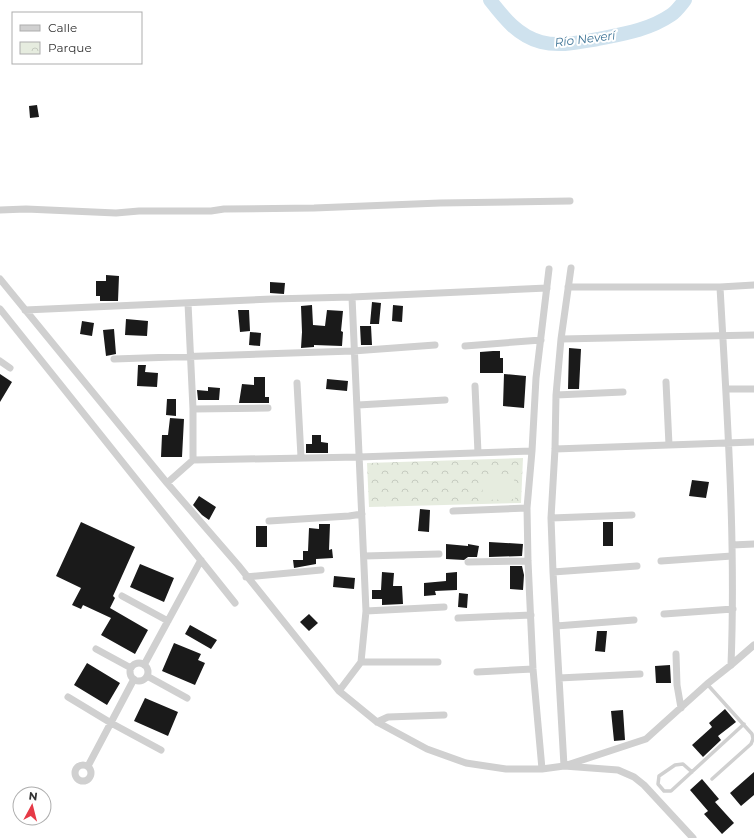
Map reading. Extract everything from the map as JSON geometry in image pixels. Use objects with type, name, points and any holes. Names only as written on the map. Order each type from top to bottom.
[{"type":"street","points":[[0,210],[116,213],[139,211],[211,211],[224,209],[314,208],[440,203],[570,201]]},
{"type":"street","points":[[542,769],[533,669],[527,508],[536,378],[549,268]]},
{"type":"street","points":[[564,766],[552,572],[551,518],[556,395],[561,340],[571,268]]},
{"type":"street","points":[[0,279],[339,691],[377,722],[427,749],[466,763],[506,768],[542,769],[564,766],[646,739],[707,684],[754,645]]},
{"type":"street","points":[[568,287],[720,287],[754,285]]},
{"type":"street","points":[[720,287],[729,443],[732,545],[733,609],[731,665]]},
{"type":"street","points":[[25,310],[547,288]]},
{"type":"street","points":[[339,691],[361,662],[366,611],[358,405],[353,351],[352,297]]},
{"type":"street","points":[[188,303],[193,409],[193,460]]},
{"type":"street","points":[[0,309],[235,603]]},
{"type":"street","points":[[561,340],[754,335]]},
{"type":"street","points":[[465,346],[541,340]]},
{"type":"street","points":[[114,359],[353,351],[435,345]]},
{"type":"street","points":[[0,362],[10,368]]},
{"type":"street","points":[[666,382],[669,445]]},
{"type":"street","points":[[297,383],[301,457]]},
{"type":"street","points":[[475,386],[478,453]]},
{"type":"street","points":[[726,390],[754,389]]},
{"type":"street","points":[[556,395],[623,392]]},
{"type":"street","points":[[358,405],[445,400]]},
{"type":"street","points":[[193,409],[268,408]]},
{"type":"street","points":[[555,449],[754,442]]},
{"type":"street","points":[[167,483],[193,460],[359,457],[532,451]]},
{"type":"street","points":[[453,511],[527,508]]},
{"type":"street","points":[[269,521],[362,514]]},
{"type":"street","points":[[551,518],[632,515]]},
{"type":"street","points":[[732,545],[754,544]]},
{"type":"street","points":[[364,556],[439,554]]},
{"type":"street","points":[[661,561],[732,556]]},
{"type":"street","points":[[144,665],[201,560]]},
{"type":"street","points":[[468,562],[528,560]]},
{"type":"street","points":[[552,572],[637,566]]},
{"type":"street","points":[[246,577],[321,570]]},
{"type":"street","points":[[122,596],[168,621]]},
{"type":"street","points":[[366,611],[444,607]]},
{"type":"street","points":[[664,614],[733,609]]},
{"type":"street","points":[[458,618],[531,615]]},
{"type":"street","points":[[556,626],[634,620]]},
{"type":"street","points":[[96,649],[131,668]]},
{"type":"street","points":[[676,654],[677,685],[681,708]]},
{"type":"street","points":[[361,662],[438,662]]},
{"type":"street","points":[[144,665],[135,664],[131,668],[130,674],[134,679],[139,681],[147,676]]},
{"type":"street","points":[[144,665],[147,670],[147,676]]},
{"type":"street","points":[[477,672],[533,669]]},
{"type":"street","points":[[559,678],[640,674]]},
{"type":"street","points":[[147,676],[187,698]]},
{"type":"street","points":[[88,766],[134,679]]},
{"type":"street","points":[[68,697],[111,723],[161,750]]},
{"type":"street","points":[[377,722],[388,717],[444,715]]},
{"type":"street","points":[[564,766],[618,770],[634,776],[693,838]]},
{"type":"lane","points":[[707,684],[744,724],[752,734],[753,739],[751,744],[712,779]]},
{"type":"lane","points":[[692,772],[683,764],[674,765],[659,776],[658,784],[664,791],[669,792],[692,772],[744,724]]},
{"type":"green space","points":[[523,458],[521,503],[369,507],[367,463]]},
{"type":"green space","points":[[482,478],[514,478],[515,499],[483,500]]},
{"type":"building","points":[[37,105],[39,117],[30,118],[29,106]]},
{"type":"building","points":[[106,275],[119,276],[118,301],[100,301],[100,296],[96,296],[96,281],[106,281]]},
{"type":"building","points":[[270,282],[285,283],[284,294],[270,293]]},
{"type":"building","points":[[372,302],[381,303],[379,324],[370,324]]},
{"type":"building","points":[[312,305],[313,325],[325,326],[327,310],[343,311],[341,331],[343,332],[342,346],[314,345],[314,347],[301,348],[301,306]]},
{"type":"building","points":[[393,305],[403,306],[402,322],[392,321]]},
{"type":"building","points":[[238,310],[249,310],[250,331],[240,332]]},
{"type":"building","points":[[126,319],[148,321],[147,336],[125,335]]},
{"type":"building","points":[[82,321],[94,323],[92,336],[80,334]]},
{"type":"building","points":[[360,326],[371,326],[372,345],[361,345]]},
{"type":"building","points":[[114,329],[116,354],[106,356],[103,330]]},
{"type":"building","points":[[250,332],[261,333],[260,346],[249,345]]},
{"type":"building","points":[[569,348],[581,349],[579,389],[568,389]]},
{"type":"building","points":[[500,351],[500,358],[503,358],[503,373],[480,373],[480,352]]},
{"type":"building","points":[[138,365],[146,365],[145,372],[158,373],[157,387],[137,386]]},
{"type":"building","points":[[0,374],[12,382],[0,402]]},
{"type":"building","points":[[504,374],[526,376],[524,408],[503,406]]},
{"type":"building","points":[[254,377],[265,377],[265,397],[269,397],[269,403],[239,403],[242,384],[254,385]]},
{"type":"building","points":[[327,379],[348,381],[347,391],[326,389]]},
{"type":"building","points":[[208,387],[220,388],[219,400],[198,400],[197,390],[208,391]]},
{"type":"building","points":[[167,399],[176,399],[176,416],[166,415]]},
{"type":"building","points":[[170,418],[184,419],[182,457],[161,457],[162,435],[168,435]]},
{"type":"building","points":[[312,435],[321,435],[321,442],[328,443],[328,453],[306,453],[306,444],[312,444]]},
{"type":"building","points":[[692,480],[709,482],[706,498],[689,496]]},
{"type":"building","points":[[199,496],[216,507],[209,520],[193,505]]},
{"type":"building","points":[[420,509],[430,510],[429,532],[418,531]]},
{"type":"building","points":[[81,522],[135,547],[113,596],[115,598],[110,608],[148,630],[135,654],[101,635],[111,618],[83,605],[81,609],[72,605],[81,588],[56,576]]},
{"type":"building","points":[[603,522],[613,522],[613,546],[603,546]]},
{"type":"building","points":[[319,524],[330,524],[329,550],[332,549],[333,558],[316,559],[316,564],[294,568],[293,560],[303,560],[303,551],[308,551],[309,528],[319,529]]},
{"type":"building","points":[[256,526],[267,526],[267,547],[256,547]]},
{"type":"building","points":[[489,542],[523,544],[522,556],[489,557]]},
{"type":"building","points":[[446,544],[468,546],[468,544],[479,546],[477,557],[468,557],[464,560],[446,559]]},
{"type":"building","points":[[140,564],[174,578],[164,602],[130,587]]},
{"type":"building","points":[[510,566],[522,566],[524,575],[523,590],[510,589]]},
{"type":"building","points":[[382,572],[394,573],[393,586],[402,586],[403,604],[382,605],[382,599],[372,599],[372,590],[381,590]]},
{"type":"building","points":[[457,572],[457,590],[435,591],[436,595],[424,596],[424,583],[446,581],[446,573]]},
{"type":"building","points":[[334,576],[355,578],[354,589],[333,587]]},
{"type":"building","points":[[459,593],[468,594],[467,608],[458,607]]},
{"type":"building","points":[[309,614],[318,623],[309,631],[300,622]]},
{"type":"building","points":[[190,625],[217,640],[211,649],[185,634]]},
{"type":"building","points":[[597,631],[607,631],[605,652],[595,651]]},
{"type":"building","points":[[174,643],[201,654],[198,660],[205,663],[195,685],[162,671]]},
{"type":"building","points":[[87,663],[120,683],[107,705],[74,685]]},
{"type":"building","points":[[670,665],[671,683],[656,683],[655,666]]},
{"type":"building","points":[[145,698],[178,712],[168,736],[134,721]]},
{"type":"building","points":[[725,709],[736,722],[718,736],[721,740],[703,757],[692,745],[712,727],[709,723]]},
{"type":"building","points":[[623,710],[625,740],[614,741],[611,711]]},
{"type":"building","points":[[754,772],[754,795],[741,806],[730,793]]},
{"type":"building","points":[[702,779],[719,799],[715,802],[734,823],[722,834],[704,814],[708,811],[690,790]]},
{"type":"waterway","name":"Río Neverí","points":[[490,0],[506,20],[518,31],[541,42],[555,44],[570,44],[645,28],[671,15],[685,0]]}]
